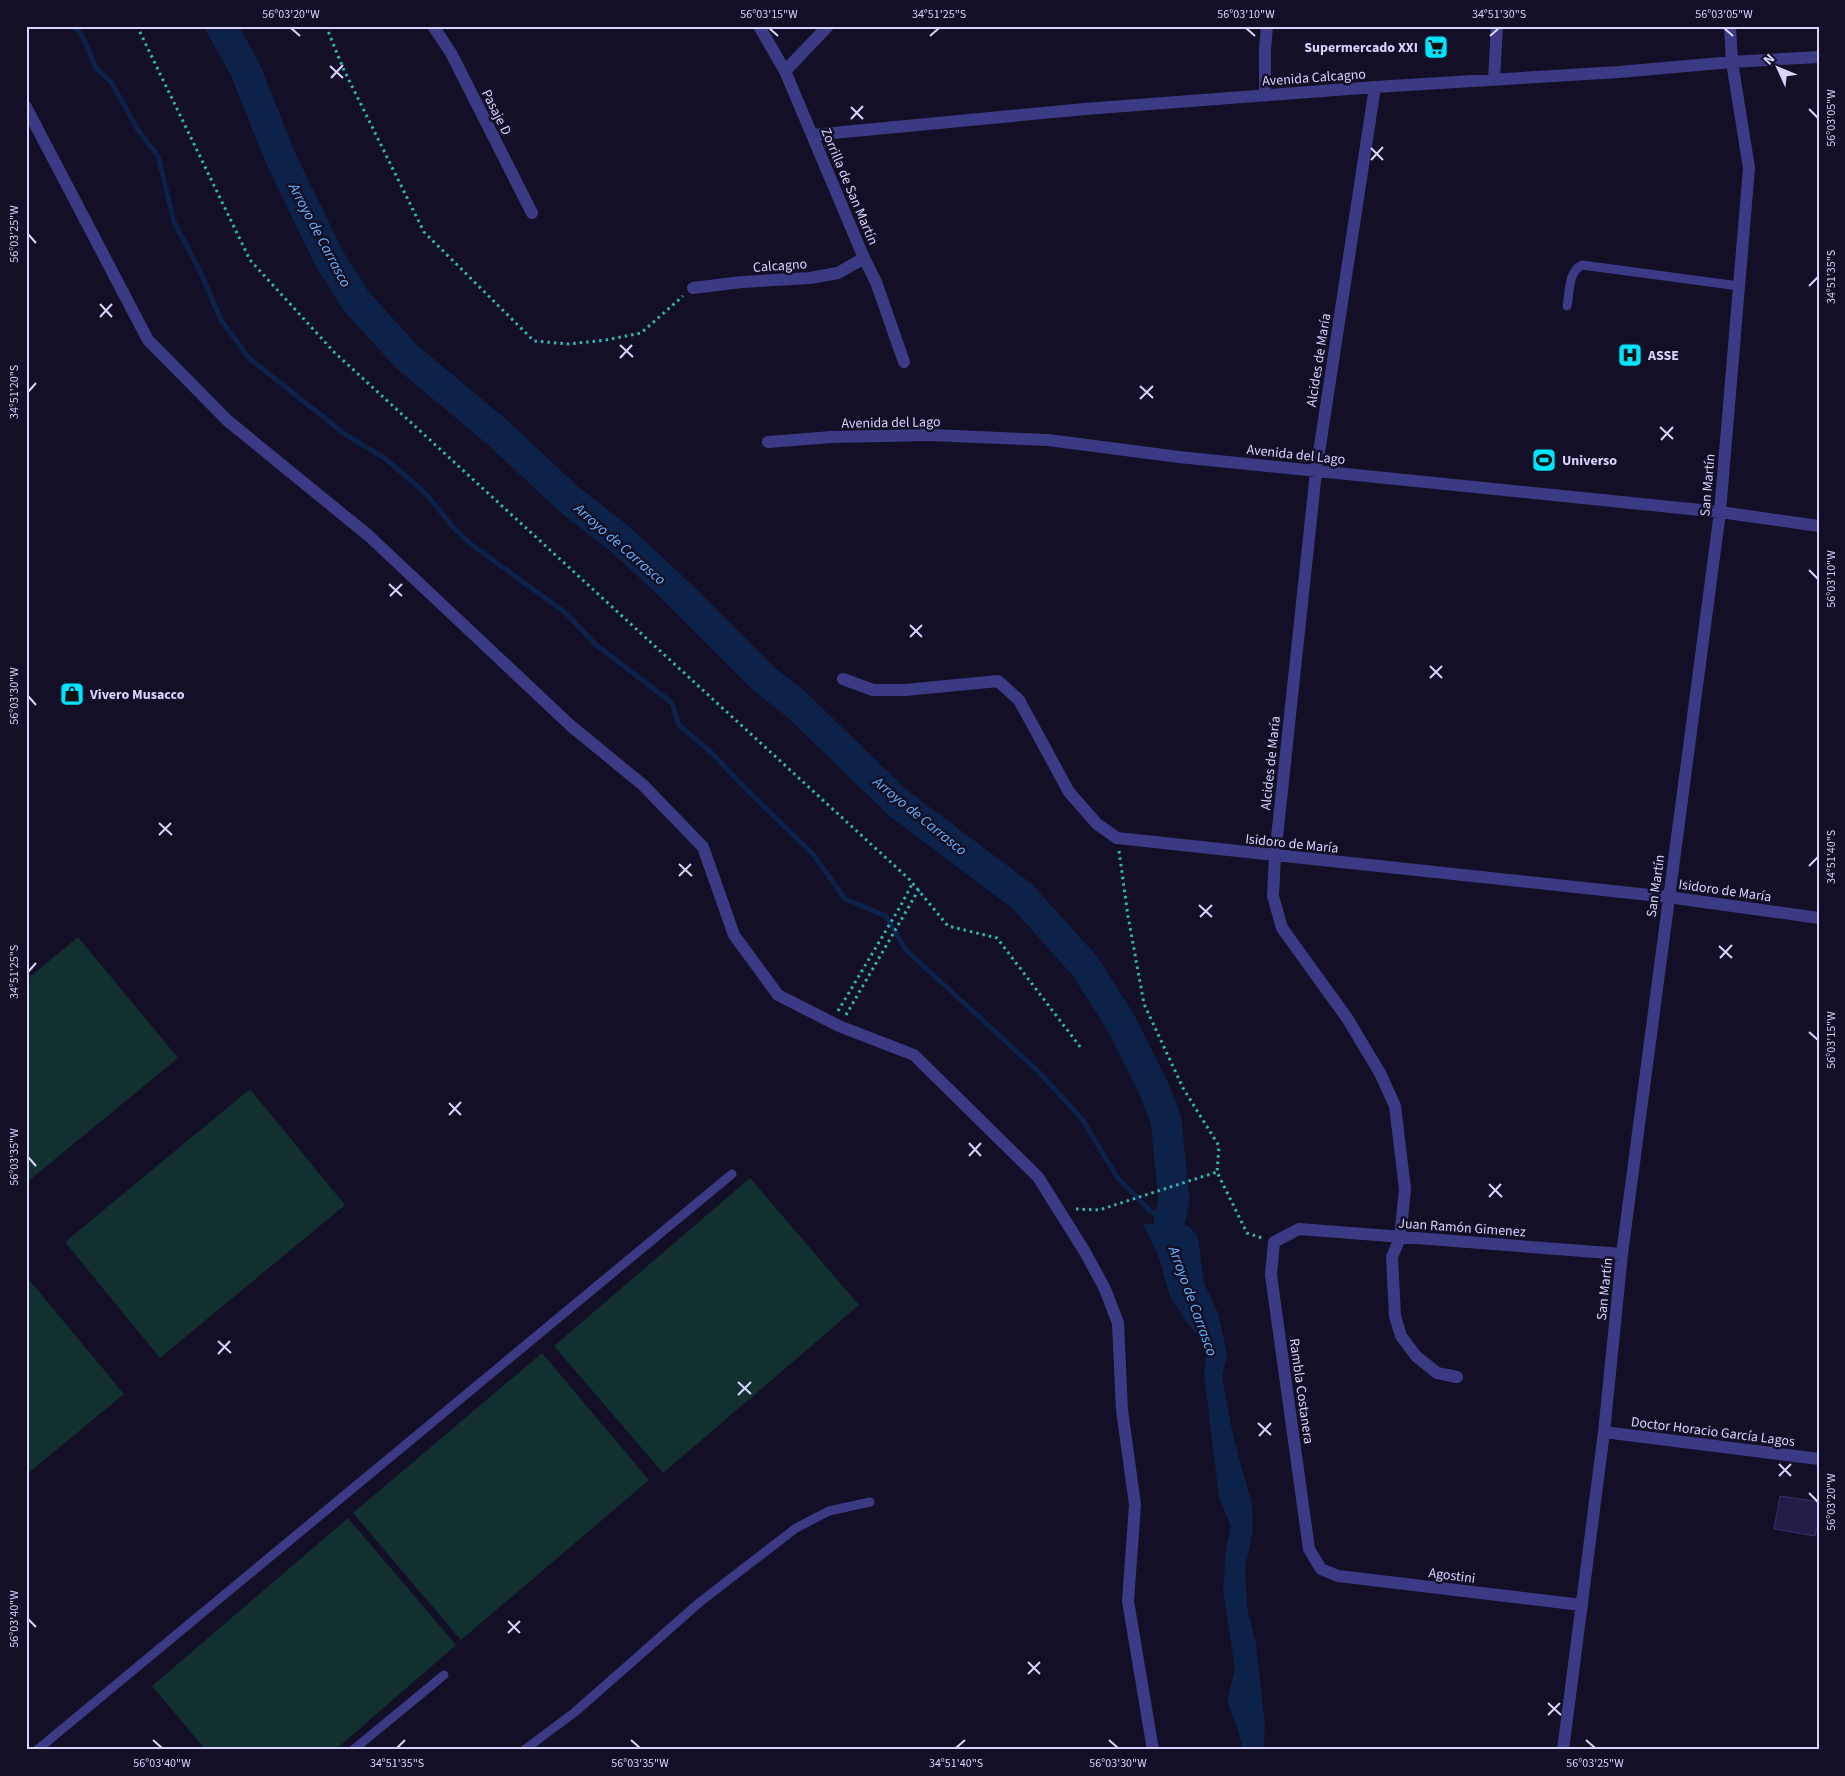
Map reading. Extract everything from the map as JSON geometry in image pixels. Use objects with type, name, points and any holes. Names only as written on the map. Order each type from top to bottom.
[{"type":"street","name":"Pasaje D","points":[[433,26],[451,53],[532,213]]},
{"type":"street","name":"Zorrilla de San Martín","points":[[759,26],[785,71],[864,258],[876,282],[904,362]]},
{"type":"street","points":[[785,71],[828,26]]},
{"type":"street","points":[[1265,96],[1267,26]]},
{"type":"street","points":[[1494,79],[1498,26]]},
{"type":"street","name":"San Martín","points":[[1563,1750],[1604,1432],[1622,1254],[1720,512],[1749,168],[1732,62],[1730,26]]},
{"type":"street","name":"Avenida Calcagno","points":[[812,135],[1085,109],[1819,57]]},
{"type":"street","name":"Alcides de María","points":[[1375,87],[1316,472],[1275,856],[1273,896],[1282,928],[1347,1018],[1380,1073],[1395,1106],[1405,1189],[1400,1238],[1392,1257],[1395,1316],[1401,1336],[1416,1356],[1436,1374],[1457,1377]]},
{"type":"street","points":[[26,107],[148,340],[228,421],[369,536],[571,726],[643,785],[703,847],[734,935],[778,995],[836,1024],[914,1055],[1038,1177],[1059,1209],[1105,1289],[1118,1323],[1122,1410],[1135,1505],[1128,1601],[1153,1750]]},
{"type":"street","name":"Calcagno","points":[[693,288],[742,282],[810,278],[838,273],[864,258]]},
{"type":"street","name":"Avenida del Lago","points":[[768,442],[931,435],[1048,440],[1316,472],[1720,512],[1819,526]]},
{"type":"street","points":[[843,679],[873,690],[905,690],[998,681],[1019,700],[1070,792],[1098,824],[1117,838]]},
{"type":"street","name":"Isidoro de María","points":[[1117,838],[1668,897],[1819,918]]},
{"type":"street","name":"Juan Ramón Gimenez","points":[[1274,1242],[1299,1229],[1622,1254]]},
{"type":"street","name":"Rambla Costanera","points":[[1274,1242],[1270,1275],[1309,1549],[1321,1569]]},
{"type":"street","name":"Doctor Horacio García Lagos","points":[[1604,1432],[1819,1459]]},
{"type":"street","name":"Agostini","points":[[1321,1569],[1338,1576],[1582,1605]]},
{"type":"lane","points":[[1567,306],[1572,274],[1576,268],[1582,265],[1739,286]]},
{"type":"lane","points":[[37,1750],[732,1174]]},
{"type":"lane","points":[[524,1750],[575,1712],[700,1602],[796,1528],[829,1511],[870,1502]]},
{"type":"lane","points":[[353,1750],[444,1675]]},
{"type":"path","points":[[137,26],[250,260],[334,352],[913,882],[948,926],[997,938],[1081,1048]]},
{"type":"path","points":[[326,26],[343,68],[424,232],[534,341],[569,344],[606,340],[641,333],[693,288]]},
{"type":"path","points":[[1117,838],[1128,916],[1144,1004],[1183,1088],[1219,1146],[1217,1172],[1247,1233],[1274,1242]]},
{"type":"path","points":[[836,1024],[855,982],[913,882]]},
{"type":"path","points":[[836,1024],[863,986],[919,889]]},
{"type":"path","points":[[1059,1209],[1098,1210],[1217,1172]]},
{"type":"green space","points":[[78,937],[178,1058],[26,1183],[26,980]]},
{"type":"green space","points":[[250,1089],[345,1205],[160,1358],[65,1242]]},
{"type":"green space","points":[[750,1178],[859,1305],[663,1473],[554,1346]]},
{"type":"green space","points":[[26,1276],[124,1394],[26,1475]]},
{"type":"green space","points":[[542,1353],[649,1480],[461,1640],[353,1513]]},
{"type":"green space","points":[[348,1518],[456,1645],[335,1750],[206,1750],[152,1686]]},
{"type":"water","points":[[1169,1223],[1189,1226],[1198,1237],[1204,1283],[1218,1313],[1227,1354],[1222,1377],[1234,1440],[1252,1504],[1253,1530],[1245,1568],[1247,1607],[1256,1644],[1265,1726],[1263,1750],[1243,1750],[1227,1701],[1235,1669],[1223,1590],[1226,1549],[1231,1526],[1219,1497],[1204,1374],[1207,1345],[1188,1324],[1170,1296],[1158,1255],[1143,1224]]},
{"type":"building","points":[[1780,1496],[1814,1501],[1819,1504],[1819,1517],[1815,1536],[1774,1529]]},
{"type":"waterway","points":[[74,26],[82,35],[96,68],[111,82],[138,130],[158,156],[174,222],[200,271],[221,320],[249,358],[346,435],[386,459],[427,495],[453,527],[472,545],[566,613],[595,644],[672,703],[679,725],[713,754],[813,854],[845,899],[886,916],[905,949],[1038,1071],[1082,1119],[1117,1177],[1150,1211],[1169,1223]]},
{"type":"waterway","name":"Arroyo de Carrasco","points":[[221,26],[245,69],[280,157],[329,258],[356,301],[407,357],[497,432],[570,500],[620,539],[674,589],[765,680],[796,704],[897,802],[1022,896],[1085,966],[1121,1023],[1154,1089],[1166,1120],[1174,1200],[1169,1233],[1178,1264]]},
{"type":"place","name":"Supermercado XXI","points":[[1436,47]]},
{"type":"place","name":"ASSE","points":[[1630,355]]},
{"type":"place","name":"Universo","points":[[1544,460]]},
{"type":"place","name":"Vivero Musacco","points":[[72,694]]}]
